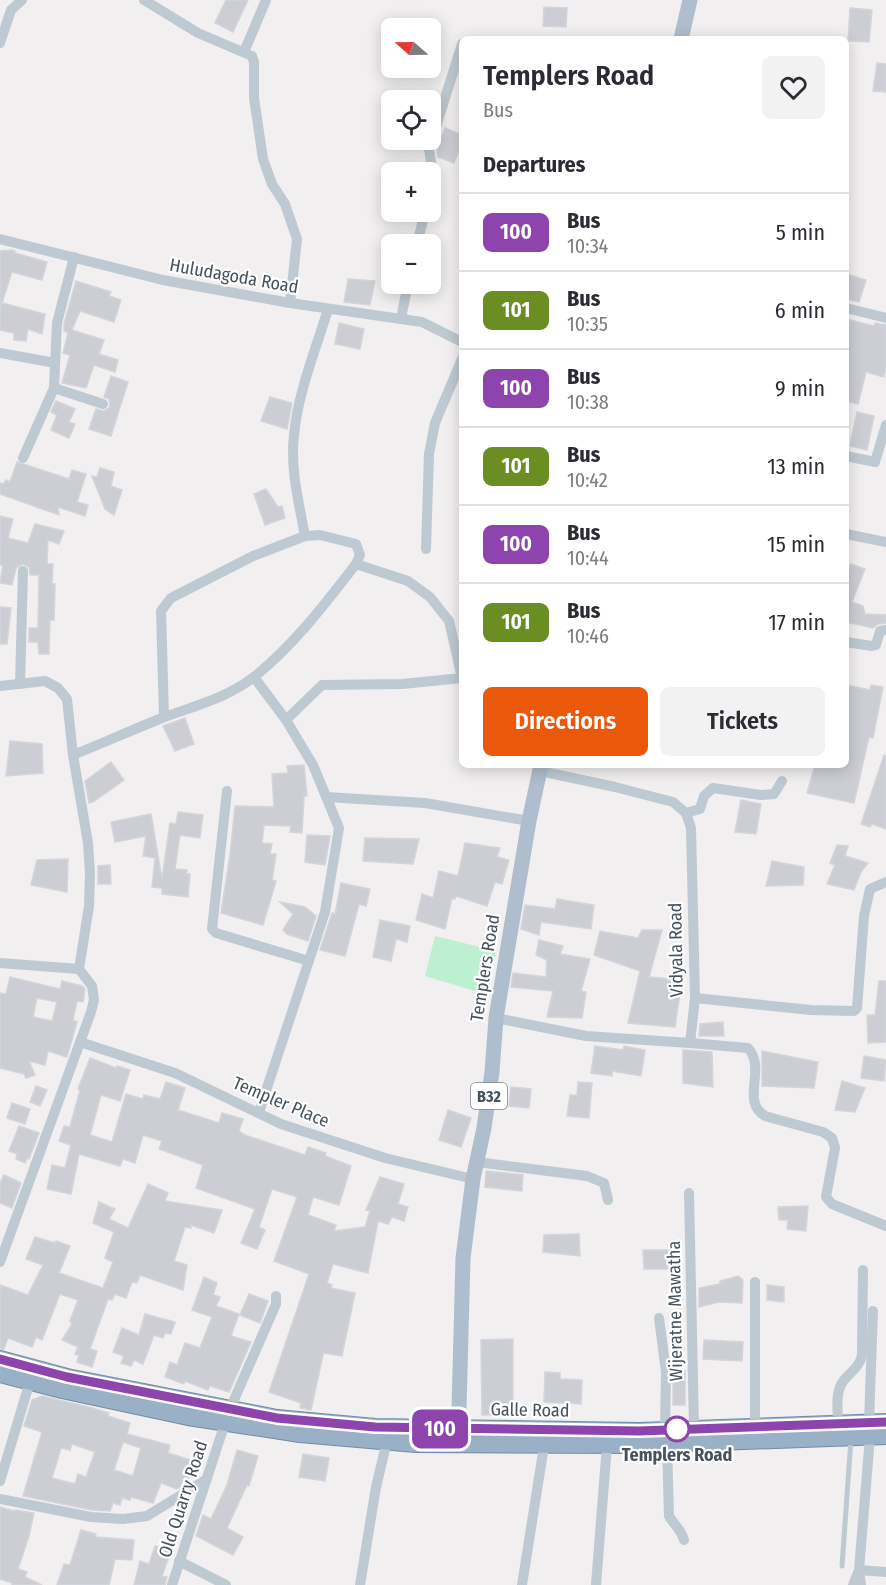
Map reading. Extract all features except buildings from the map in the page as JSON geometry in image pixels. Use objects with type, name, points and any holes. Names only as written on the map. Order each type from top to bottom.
[{"type":"highway","name":"Galle Road","points":[[0,1359],[32,1376]]},
{"type":"highway","name":"Galle Road","points":[[0,1374],[32,1376],[188,1418],[227,1416],[277,1418],[543,1446],[606,1445],[666,1437],[694,1428],[838,1423],[878,1429]]},
{"type":"highway","name":"Galle Road","points":[[227,1416],[300,1434],[387,1441],[461,1437],[851,1438],[878,1429]]},
{"type":"main road","points":[[682,36],[690,0]]},
{"type":"main road","name":"Templers Road","points":[[461,1437],[463,1258],[473,1179],[492,1072],[496,1018],[529,821],[541,768]]},
{"type":"street","points":[[0,43],[11,10],[22,0]]},
{"type":"street","points":[[144,0],[198,33],[252,56],[254,98],[263,159],[272,184],[285,204],[297,239],[291,303]]},
{"type":"street","points":[[244,52],[266,0]]},
{"type":"street","points":[[431,162],[429,149],[459,54]]},
{"type":"street","name":"Huludagoda Road","points":[[0,239],[163,280],[291,303],[422,322],[459,340]]},
{"type":"street","points":[[23,458],[54,388],[57,324],[74,257]]},
{"type":"street","points":[[400,318],[406,294]]},
{"type":"street","points":[[305,537],[294,471],[293,436],[298,405],[328,309]]},
{"type":"street","points":[[849,309],[886,318]]},
{"type":"street","points":[[0,353],[55,363]]},
{"type":"street","points":[[426,549],[431,444],[435,423],[459,366]]},
{"type":"street","points":[[54,388],[103,404]]},
{"type":"street","points":[[849,457],[874,462],[886,425]]},
{"type":"street","points":[[73,755],[164,717],[206,704],[254,677],[303,630],[356,564],[360,555],[356,544],[320,535],[305,537],[253,556],[165,603],[161,611],[164,717]]},
{"type":"street","points":[[849,535],[886,542]]},
{"type":"street","points":[[356,564],[408,581],[430,597],[449,621],[459,665]]},
{"type":"street","points":[[20,684],[23,571]]},
{"type":"street","points":[[849,642],[876,645],[880,631],[886,630]]},
{"type":"street","points":[[254,677],[286,720],[312,765],[339,828],[325,912],[259,1112]]},
{"type":"street","points":[[286,720],[322,685],[402,684],[459,678]]},
{"type":"street","points":[[0,686],[45,681],[58,688],[67,699],[73,755],[88,843],[90,874],[89,906],[79,969],[92,986],[94,1000],[0,1262]]},
{"type":"street","points":[[541,768],[673,802],[686,813],[700,809],[704,796],[713,788],[768,795],[774,794],[782,781]]},
{"type":"street","points":[[227,791],[212,929],[216,933],[309,961]]},
{"type":"street","points":[[326,797],[425,803],[529,821]]},
{"type":"street","name":"Vidyala Road","points":[[686,813],[691,828],[695,998],[690,1043]]},
{"type":"street","points":[[695,998],[811,1010],[854,1011],[857,1008],[864,916],[870,889],[886,882]]},
{"type":"street","points":[[0,963],[79,969]]},
{"type":"street","points":[[496,1018],[586,1036],[748,1048],[754,1055],[756,1064],[753,1105],[758,1112],[823,1132],[832,1138],[835,1148],[826,1197],[832,1203],[886,1226]]},
{"type":"street","name":"Templer Place","points":[[80,1042],[176,1073],[281,1124],[385,1158],[473,1179]]},
{"type":"street","points":[[477,1162],[587,1176],[604,1183],[608,1200]]},
{"type":"street","name":"Wijeratne Mawatha","points":[[689,1193],[694,1428]]},
{"type":"street","points":[[838,1423],[839,1389],[842,1382],[860,1364],[862,1355],[863,1270]]},
{"type":"street","points":[[755,1282],[755,1426]]},
{"type":"street","name":"Old Quarry Road","points":[[172,1585],[227,1416],[276,1304],[276,1296]]},
{"type":"street","points":[[854,1585],[859,1570],[878,1429],[873,1311]]},
{"type":"street","points":[[659,1318],[666,1372],[669,1516],[673,1523],[681,1529],[684,1540]]},
{"type":"street","points":[[0,1481],[32,1376]]},
{"type":"street","points":[[372,1585],[360,1584],[376,1486],[387,1441]]},
{"type":"street","points":[[596,1585],[606,1445]]},
{"type":"street","points":[[522,1585],[543,1446]]},
{"type":"street","points":[[0,1499],[91,1517],[123,1519],[147,1516],[207,1479]]},
{"type":"street","points":[[179,1561],[226,1585]]},
{"type":"street","points":[[859,1570],[886,1572]]},
{"type":"street","points":[[859,1570],[861,1585]]},
{"type":"lane","points":[[842,1566],[851,1438]]},
{"type":"green space","points":[[435,936],[496,951],[488,995],[425,976]]},
{"type":"bus line","name":"100","points":[[0,1359],[67,1377],[188,1402],[277,1418],[375,1427],[639,1431],[886,1422]]},
{"type":"place","name":"Templers Road","points":[[677,1429]]}]
